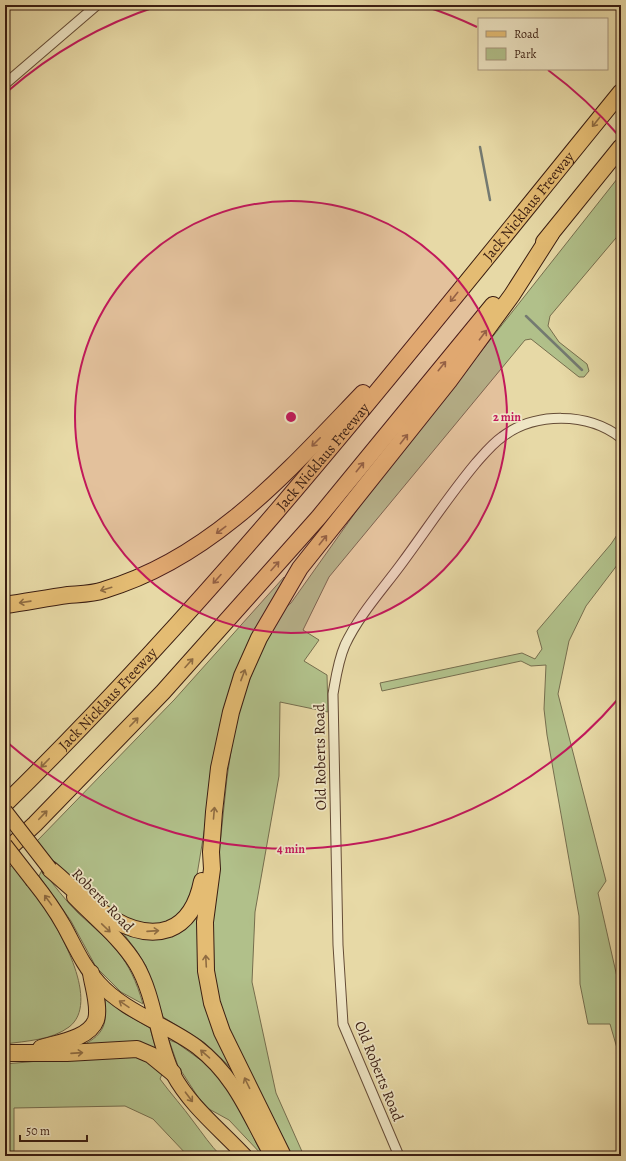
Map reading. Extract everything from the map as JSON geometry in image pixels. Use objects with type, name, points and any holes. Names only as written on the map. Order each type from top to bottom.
[{"type":"highway","name":"Jack Nicklaus Freeway","points":[[5,804],[140,665],[295,491],[621,92]]},
{"type":"highway","points":[[5,852],[35,824],[163,692],[319,517],[621,147]]},
{"type":"highway","points":[[283,1156],[231,1051],[212,1003],[206,971],[205,922],[212,869],[211,852],[219,768],[225,737],[242,676],[259,638],[300,568],[449,381],[512,295],[551,234]]},
{"type":"highway","points":[[5,605],[102,591],[134,580],[169,564],[196,548],[242,513],[281,477],[432,324]]},
{"type":"highway","points":[[50,869],[111,917],[138,930],[156,932],[177,925],[191,911],[198,896],[204,868],[211,852]]},
{"type":"highway","points":[[7,1053],[66,1041],[88,1030],[96,1020],[97,1014],[91,973]]},
{"type":"highway","points":[[7,1053],[67,1053],[137,1049],[151,1055],[173,1073]]},
{"type":"main road","name":"Roberts Road","points":[[5,811],[50,869],[86,911],[123,946],[146,984],[165,1053],[173,1073],[194,1103],[245,1156]]},
{"type":"main road","points":[[5,845],[55,910],[75,948],[99,984],[117,999],[196,1046],[223,1072],[236,1088],[272,1156]]},
{"type":"street","points":[[5,84],[97,5]]},
{"type":"street","name":"Old Roberts Road","points":[[399,1156],[343,1024],[338,945],[334,704],[339,660],[355,628],[465,476],[501,437],[524,425],[535,422],[563,419],[587,422],[600,426],[621,438]]},
{"type":"green space","points":[[621,174],[621,232],[550,316],[548,326],[559,342],[587,364],[589,371],[584,377],[579,377],[531,339],[525,340],[329,577],[303,630],[319,640],[304,661],[327,675],[328,712],[280,702],[279,776],[255,912],[252,982],[276,1093],[304,1156],[290,1156],[229,1034],[220,1005],[214,974],[213,911],[227,778],[236,717],[261,649],[281,611],[291,603],[367,496]]},
{"type":"green space","points":[[621,529],[621,560],[586,606],[569,641],[558,694],[606,881],[598,893],[617,977],[621,979],[621,1062],[610,1024],[588,1024],[580,984],[579,916],[547,735],[544,709],[546,665],[531,666],[521,661],[382,691],[380,683],[522,653],[535,659],[542,649],[537,631],[611,544]]},
{"type":"green space","points":[[284,577],[287,580],[260,623],[211,790],[194,893],[187,908],[176,918],[163,924],[135,924],[107,907],[63,873],[37,841],[174,700]]},
{"type":"green space","points":[[12,865],[37,896],[59,932],[74,967],[79,985],[81,1002],[78,1016],[69,1027],[55,1035],[5,1044],[5,872]]},
{"type":"green space","points":[[42,870],[73,908],[118,952],[132,974],[143,1004],[121,992],[96,967],[71,921],[39,876]]},
{"type":"green space","points":[[201,906],[200,927],[232,1069],[205,1043],[163,1017],[146,966],[123,933],[137,936]]},
{"type":"green space","points":[[105,1000],[150,1028],[156,1050],[83,1045],[96,1037],[103,1027],[106,1015]]},
{"type":"green space","points":[[169,1040],[177,1043],[202,1061],[224,1083],[233,1097],[263,1156],[229,1120],[209,1109],[198,1097],[178,1066]]},
{"type":"green space","points":[[118,1054],[143,1059],[162,1074],[160,1079],[221,1156],[188,1156],[153,1119],[125,1106],[14,1108],[14,1156],[5,1156],[5,1064]]},
{"type":"waterway","points":[[480,147],[490,200]]},
{"type":"waterway","points":[[526,316],[582,370]]}]
